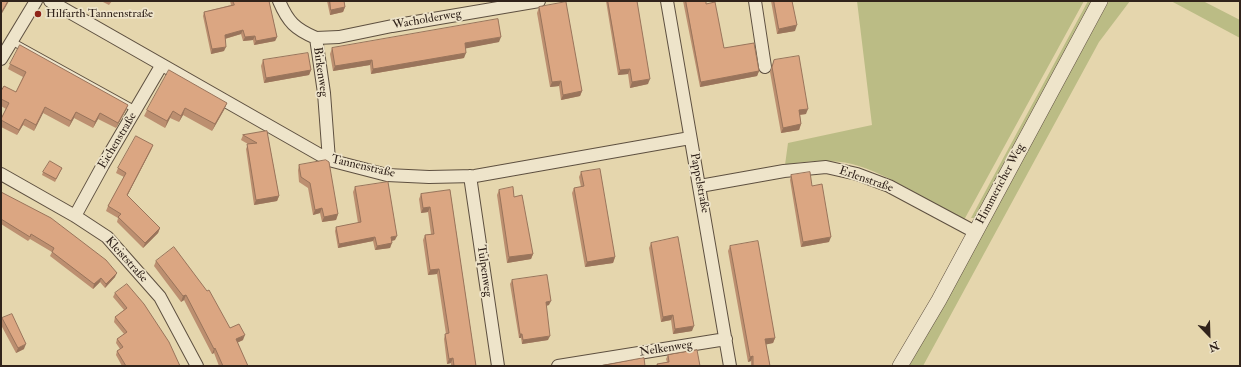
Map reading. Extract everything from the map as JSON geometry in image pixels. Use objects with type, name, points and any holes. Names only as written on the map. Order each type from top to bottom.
[{"type":"street","points":[[1,59],[13,42],[36,1]]},
{"type":"street","name":"Tannenstraße","points":[[50,1],[161,66],[329,160],[387,175],[429,177],[470,176],[690,138]]},
{"type":"street","name":"Birkenweg","points":[[279,1],[290,22],[302,32],[316,38],[324,93],[329,160]]},
{"type":"street","name":"Wacholderweg","points":[[316,38],[339,37],[399,24],[539,1]]},
{"type":"street","name":"Pappelstraße","points":[[667,1],[730,366]]},
{"type":"street","points":[[755,1],[765,67]]},
{"type":"street","name":"Himmericher Weg","points":[[900,366],[939,300],[1100,1]]},
{"type":"street","name":"Eichenstraße","points":[[75,216],[103,164],[161,66]]},
{"type":"street","name":"Erlenstraße","points":[[700,186],[784,171],[826,167],[857,174],[889,186],[975,232]]},
{"type":"street","name":"Kleiststraße","points":[[1,174],[75,216],[107,237],[160,297],[197,366]]},
{"type":"street","name":"Tulpenweg","points":[[470,176],[498,366]]},
{"type":"street","name":"Nelkenweg","points":[[558,366],[726,339]]},
{"type":"lane","points":[[13,42],[136,110]]},
{"type":"green space","points":[[857,1],[1084,1],[964,220],[894,181],[866,168],[835,161],[802,162],[785,165],[788,143],[872,125]]},
{"type":"green space","points":[[1088,1],[1092,1],[975,218],[971,218]]},
{"type":"green space","points":[[1109,1],[1130,1],[1099,42],[923,366],[909,366]]},
{"type":"green space","points":[[1171,1],[1203,1],[1240,20],[1240,38]]},
{"type":"building","points":[[1,1],[8,1],[1,13]]},
{"type":"building","points":[[233,1],[269,1],[277,37],[256,41],[255,36],[245,37],[243,30],[225,35],[226,47],[212,49],[204,12],[234,5]]},
{"type":"building","points":[[330,1],[344,1],[345,7],[331,10]]},
{"type":"building","points":[[608,1],[637,1],[650,79],[632,82],[630,69],[620,70]]},
{"type":"building","points":[[686,1],[706,1],[706,4],[715,2],[724,48],[754,43],[759,71],[701,82]]},
{"type":"building","points":[[774,1],[792,1],[797,25],[779,29]]},
{"type":"building","points":[[566,2],[582,91],[563,95],[561,81],[552,82],[539,7]]},
{"type":"building","points":[[498,19],[501,37],[465,43],[466,53],[373,69],[372,60],[335,66],[332,48]]},
{"type":"building","points":[[20,45],[128,105],[118,123],[100,113],[95,122],[76,112],[71,121],[45,107],[36,125],[25,119],[19,130],[1,120],[9,103],[1,99],[1,91],[4,86],[16,92],[26,72],[10,64]]},
{"type":"building","points":[[308,53],[311,70],[266,78],[263,60]]},
{"type":"building","points":[[799,56],[808,109],[799,110],[801,124],[783,128],[772,67],[774,60]]},
{"type":"building","points":[[169,70],[227,103],[215,124],[185,108],[181,116],[173,111],[167,121],[147,110]]},
{"type":"building","points":[[267,131],[279,196],[256,200],[247,144],[257,143],[243,135]]},
{"type":"building","points":[[136,136],[153,145],[127,195],[160,228],[145,243],[118,217],[121,214],[108,206],[126,173],[118,168]]},
{"type":"building","points":[[326,160],[329,162],[338,214],[324,217],[322,208],[315,210],[310,183],[301,177],[299,165]]},
{"type":"building","points":[[50,161],[62,168],[56,179],[43,172]]},
{"type":"building","points":[[600,169],[615,257],[587,262],[574,188],[584,186],[581,172]]},
{"type":"building","points":[[810,172],[812,186],[822,184],[831,237],[803,242],[791,175]]},
{"type":"building","points":[[388,182],[397,236],[391,237],[392,243],[377,246],[375,237],[339,244],[336,227],[361,222],[355,187]]},
{"type":"building","points":[[513,187],[514,197],[522,195],[533,254],[509,257],[499,190]]},
{"type":"building","points":[[450,190],[476,366],[454,366],[453,358],[449,359],[445,334],[449,333],[439,269],[430,270],[425,235],[434,234],[430,207],[423,208],[421,194]]},
{"type":"building","points":[[1,192],[51,218],[106,260],[117,273],[106,284],[101,278],[94,284],[52,252],[54,248],[31,234],[30,237],[1,219]]},
{"type":"building","points":[[678,237],[694,326],[675,329],[673,315],[663,317],[651,243]]},
{"type":"building","points":[[758,241],[775,338],[765,339],[770,366],[753,366],[753,356],[750,357],[730,246]]},
{"type":"building","points":[[174,247],[207,291],[209,290],[230,328],[239,324],[245,335],[236,339],[248,366],[223,366],[215,348],[214,349],[186,295],[183,296],[156,261]]},
{"type":"building","points":[[547,275],[551,301],[546,302],[550,336],[523,340],[522,334],[520,334],[512,280]]},
{"type":"building","points":[[127,284],[144,304],[169,342],[180,366],[126,366],[117,351],[123,347],[117,339],[127,332],[115,317],[127,308],[115,293]]},
{"type":"building","points":[[12,314],[26,344],[18,348],[2,318]]},
{"type":"building","points":[[697,350],[700,366],[658,366],[657,364],[669,362],[668,355]]},
{"type":"building","points":[[644,358],[645,366],[600,366]]},
{"type":"place","name":"Hilfarth Tannenstraße","points":[[38,14]]}]
